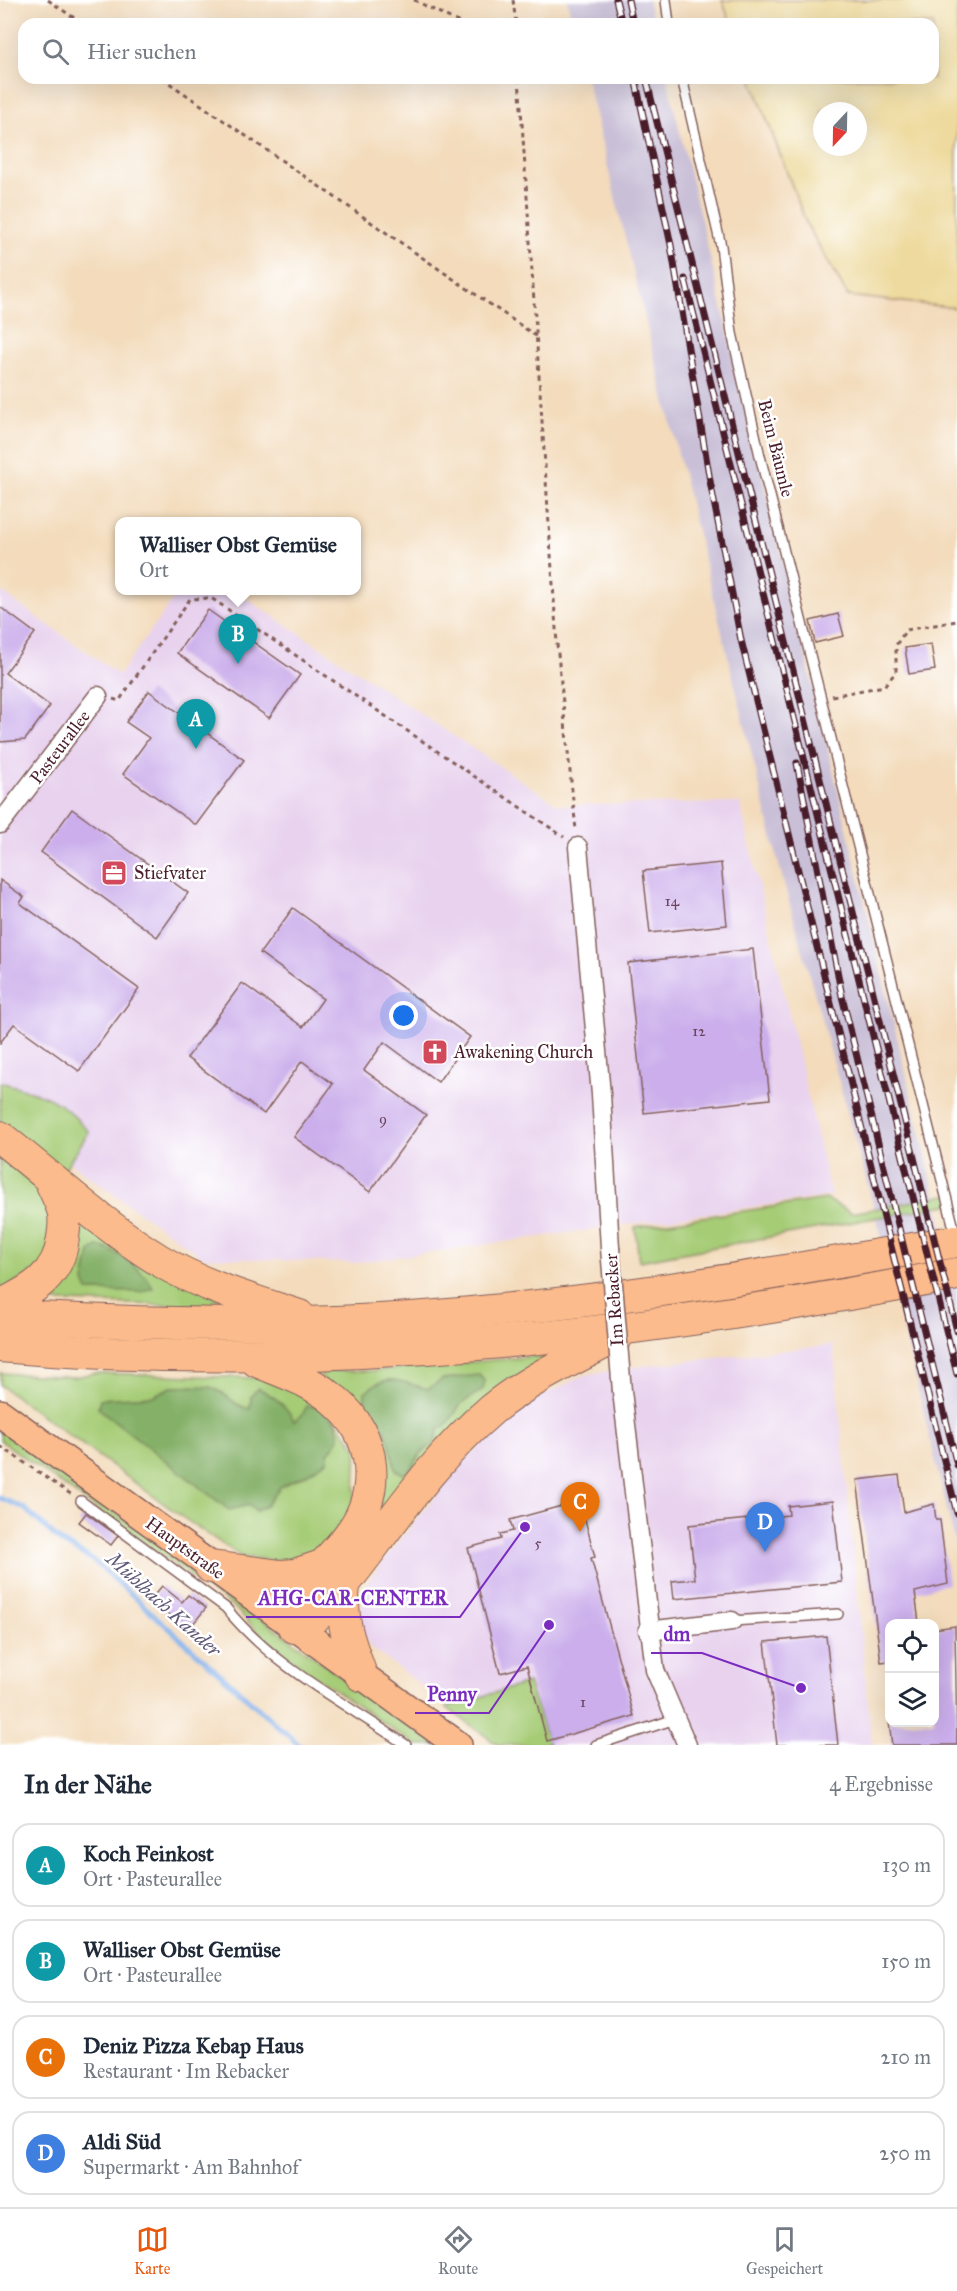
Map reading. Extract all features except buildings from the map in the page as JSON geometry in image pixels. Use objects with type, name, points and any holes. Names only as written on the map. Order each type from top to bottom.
[{"type":"highway","points":[[0,1137],[50,1179],[159,1260],[230,1293],[316,1322]]},
{"type":"highway","points":[[0,1306],[40,1284],[59,1259],[64,1214],[50,1179]]},
{"type":"highway","points":[[0,1316],[144,1324],[232,1325],[424,1317],[635,1294],[785,1272],[957,1241]]},
{"type":"highway","points":[[0,1346],[248,1357],[418,1349],[633,1328],[862,1292],[957,1274]]},
{"type":"highway","points":[[211,1566],[281,1576],[333,1575],[451,1448],[491,1410],[526,1384],[633,1328]]},
{"type":"highway","points":[[248,1357],[304,1381],[334,1400],[350,1416],[368,1452],[370,1484],[367,1502],[333,1575],[323,1610],[304,1624],[294,1627]]},
{"type":"highway","points":[[333,1575],[344,1623],[361,1675]]},
{"type":"main road","name":"Hauptstraße","points":[[0,1413],[458,1745]]},
{"type":"street","name":"Pasteurallee","points":[[0,824],[98,696]]},
{"type":"street","name":"Im Rebacker","points":[[578,847],[601,1094],[621,1391],[648,1632],[654,1670],[687,1745]]},
{"type":"street","points":[[648,1632],[732,1621]]},
{"type":"lane","points":[[666,0],[668,18]]},
{"type":"lane","name":"Beim Bäumle","points":[[683,84],[721,246],[732,333],[760,456],[957,1241]]},
{"type":"lane","points":[[81,1501],[226,1608],[239,1624],[260,1643],[301,1675],[406,1745]]},
{"type":"lane","points":[[732,1621],[838,1614]]},
{"type":"lane","points":[[596,1745],[675,1719]]},
{"type":"path","points":[[48,0],[74,18]]},
{"type":"path","points":[[414,0],[450,18]]},
{"type":"path","points":[[513,0],[515,18]]},
{"type":"path","points":[[171,84],[536,336]]},
{"type":"path","points":[[519,84],[557,644],[578,847]]},
{"type":"path","points":[[98,696],[119,701],[190,599],[211,598],[578,847]]},
{"type":"path","points":[[822,698],[884,686],[896,672],[896,645],[906,630],[957,621]]},
{"type":"path","points":[[0,1446],[81,1501]]},
{"type":"shaded area","points":[[567,0],[648,0],[652,18],[572,18]]},
{"type":"shaded area","points":[[587,84],[668,84],[957,1287],[957,1550],[875,1211],[780,869]]},
{"type":"shaded area","points":[[0,591],[119,675],[176,595],[241,595],[558,805],[740,803],[831,1196],[354,1263],[203,1257],[92,1179],[0,1110]]},
{"type":"shaded area","points":[[833,1345],[872,1745],[501,1745],[370,1647],[363,1634],[360,1610],[368,1581],[461,1464],[525,1405],[584,1375],[643,1366]]},
{"type":"green space","points":[[0,1082],[49,1098],[69,1111],[89,1132],[62,1173],[0,1122]]},
{"type":"green space","points":[[0,1147],[12,1156],[54,1210],[47,1265],[0,1291]]},
{"type":"green space","points":[[957,1193],[957,1203],[639,1261],[635,1227],[826,1199],[852,1213]]},
{"type":"green space","points":[[70,1212],[231,1307],[33,1301]]},
{"type":"green space","points":[[99,1246],[130,1262],[144,1275],[153,1288],[141,1292],[88,1291],[84,1282],[90,1252]]},
{"type":"green space","points":[[561,1354],[309,1601],[382,1492],[319,1371],[371,1371]]},
{"type":"green space","points":[[0,1373],[75,1377],[94,1373],[259,1378],[320,1399],[357,1449],[354,1511],[319,1551],[296,1563],[242,1557],[185,1519],[0,1385]]},
{"type":"green space","points":[[479,1375],[485,1381],[483,1389],[461,1404],[448,1423],[438,1430],[434,1444],[420,1454],[405,1475],[396,1470],[390,1444],[381,1424],[368,1408],[365,1392],[388,1380],[428,1389],[443,1379]]},
{"type":"green space","points":[[171,1387],[209,1387],[220,1391],[238,1405],[250,1409],[251,1396],[258,1388],[288,1410],[294,1421],[302,1415],[307,1406],[317,1407],[336,1422],[339,1438],[328,1454],[327,1461],[281,1486],[266,1506],[256,1511],[250,1505],[229,1510],[98,1408],[100,1399],[153,1396]]},
{"type":"green space","points":[[0,1429],[436,1745],[415,1745],[270,1645],[235,1608],[0,1440]]},
{"type":"green space","points":[[528,1683],[549,1745],[498,1745],[446,1707]]},
{"type":"sand","points":[[722,0],[957,0],[957,308],[848,296],[807,225],[753,84],[939,84],[939,18],[729,18]]},
{"type":"waterway","name":"Mühlbach Kander","points":[[0,1498],[24,1508],[61,1542],[93,1560],[299,1745]]},
{"type":"railway","points":[[616,0],[620,18]]},
{"type":"railway","points":[[628,0],[632,18]]},
{"type":"railway","points":[[636,84],[671,245],[710,481],[741,640],[957,1513]]},
{"type":"railway","points":[[647,84],[957,1331]]},
{"type":"railway","points":[[685,279],[957,1374]]},
{"type":"railway","points":[[797,763],[842,996],[957,1465]]},
{"type":"place","name":"Walliser Obst Gemüse","points":[[238,664]]},
{"type":"place","name":"Koch Feinkost","points":[[196,749]]},
{"type":"place","name":"Stiefvater","points":[[114,873]]},
{"type":"place","name":"Awakening Church","points":[[435,1052]]},
{"type":"place","name":"AHG-CAR-CENTER","points":[[525,1527]]},
{"type":"place","name":"Deniz Pizza Kebap Haus","points":[[580,1532]]},
{"type":"place","name":"Aldi Süd","points":[[765,1552]]},
{"type":"place","name":"Penny","points":[[549,1625]]},
{"type":"place","name":"dm","points":[[801,1688]]}]
